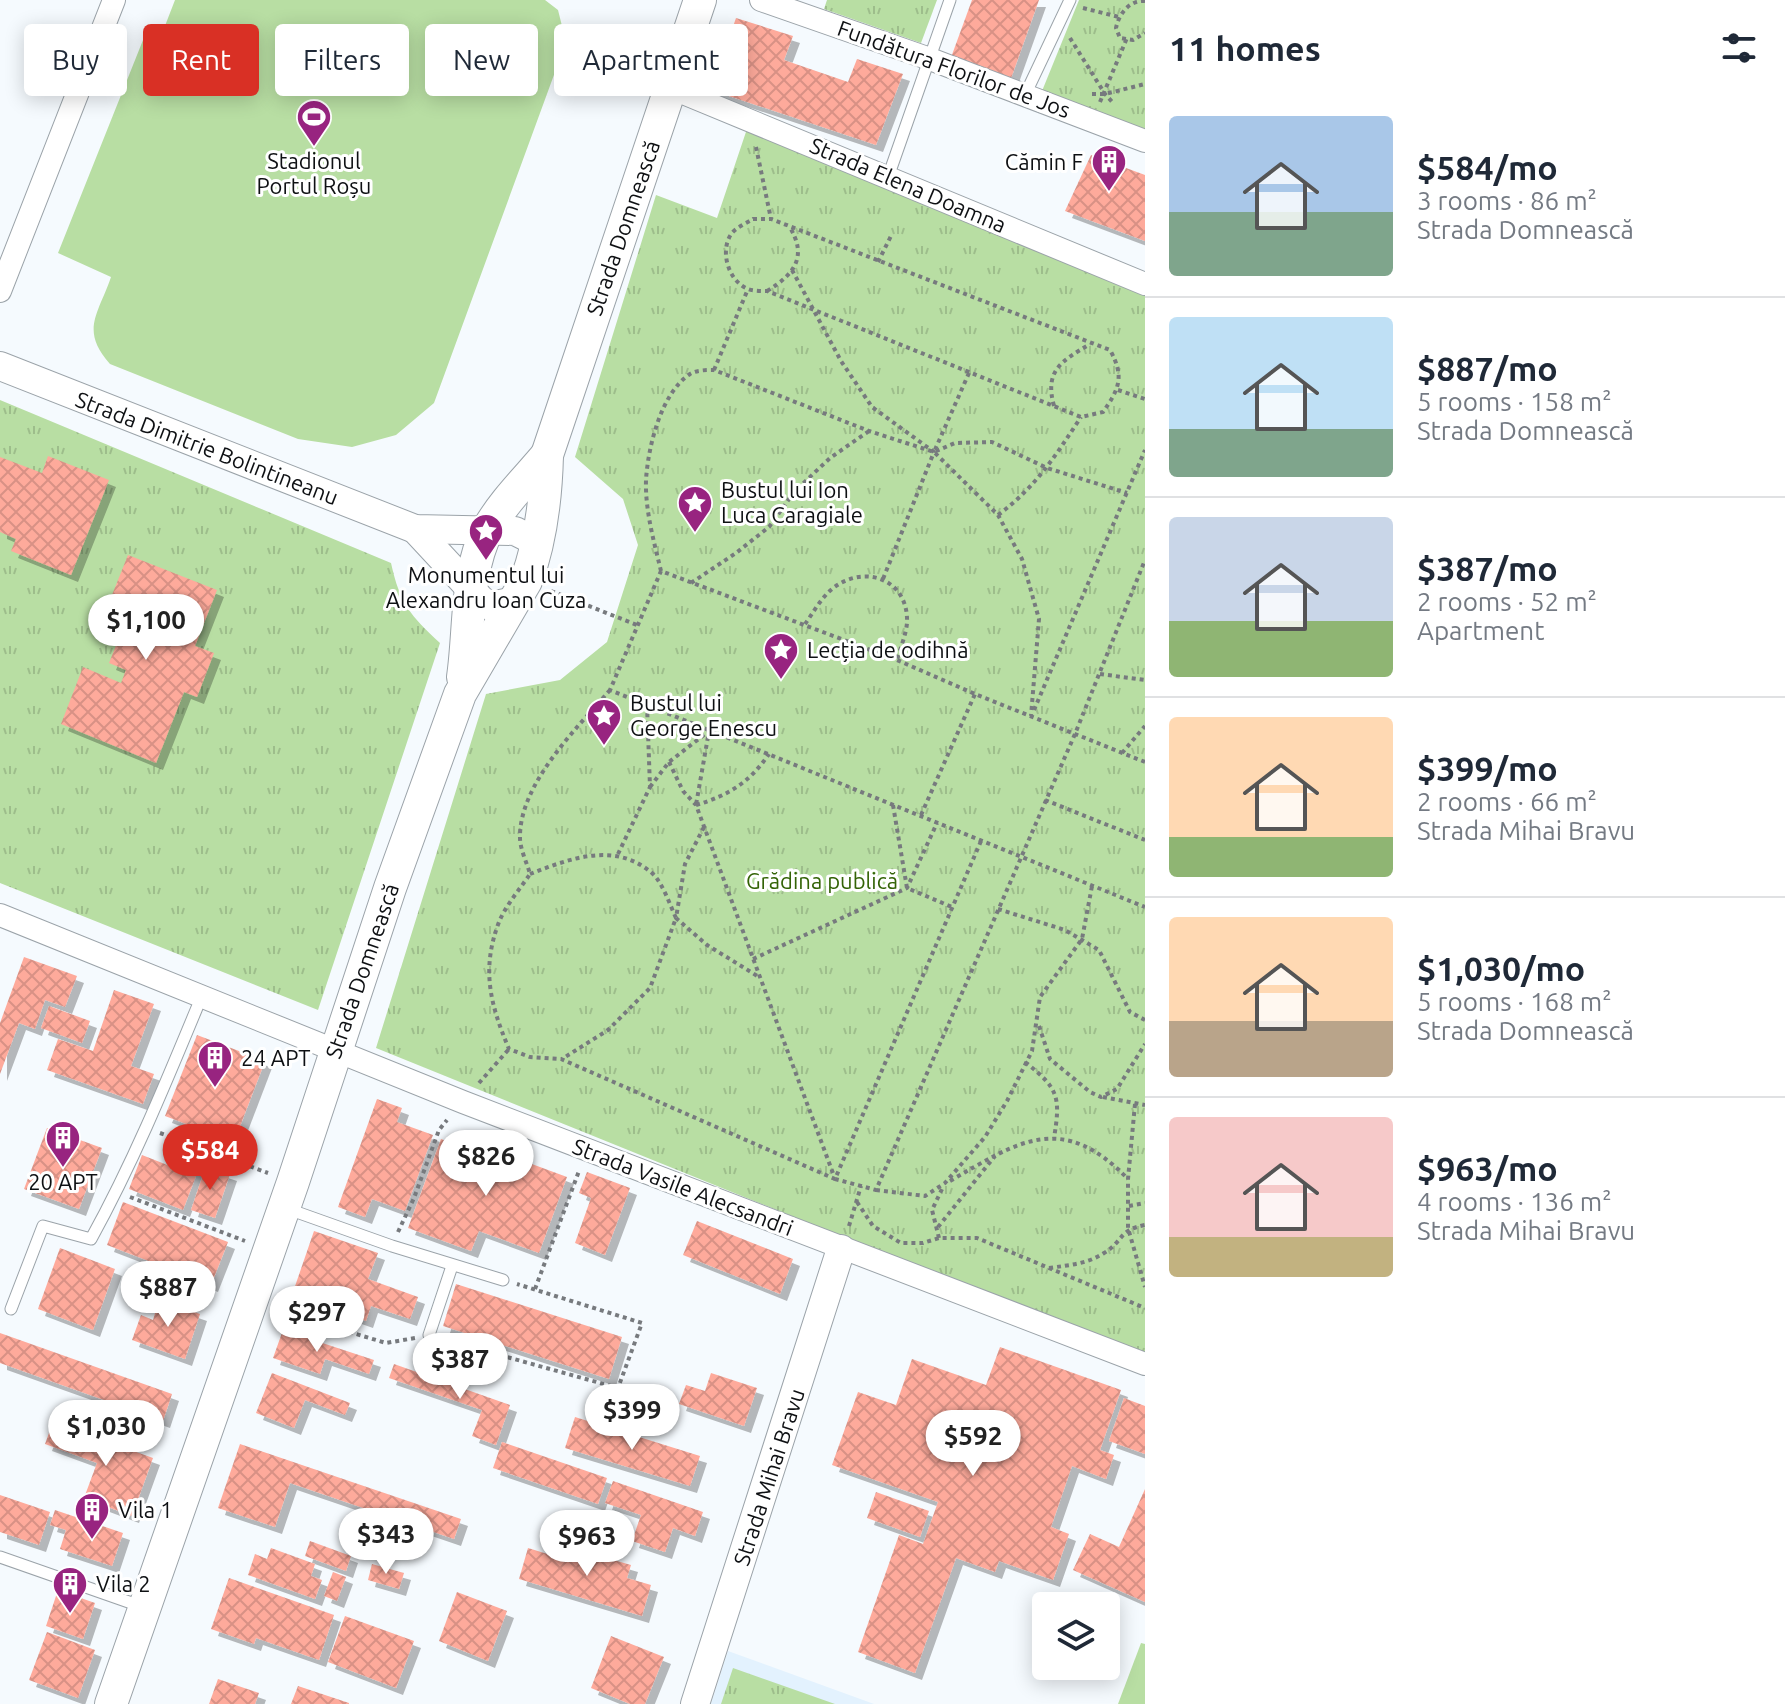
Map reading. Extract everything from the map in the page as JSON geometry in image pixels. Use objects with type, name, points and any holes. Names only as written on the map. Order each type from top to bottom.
[{"type":"main road","name":"Strada Domnească","points":[[692,24],[700,0]]},
{"type":"main road","name":"Strada Domnească","points":[[111,1704],[460,694],[520,591],[537,547],[547,455],[668,96]]},
{"type":"main road","name":"Strada Domnească","points":[[460,694],[478,555],[488,529],[547,455]]},
{"type":"street","points":[[0,291],[114,0]]},
{"type":"street","name":"Fundătura Florilor de Jos","points":[[761,0],[804,7],[1145,141]]},
{"type":"street","name":"Strada Elena Doamna","points":[[691,96],[1145,284]]},
{"type":"street","name":"Strada Dimitrie Bolintineanu","points":[[0,366],[415,529],[515,531],[537,547]]},
{"type":"street","name":"Strada Dimitrie Bolintineanu","points":[[415,529],[490,606],[520,591]]},
{"type":"street","name":"Strada Vasile Alecsandri","points":[[0,915],[463,1102],[1145,1364]]},
{"type":"street","name":"Strada Mihai Bravu","points":[[695,1704],[841,1249]]},
{"type":"lane","points":[[888,177],[950,0]]},
{"type":"lane","points":[[1025,95],[1069,2]]},
{"type":"lane","points":[[11,1309],[43,1226],[91,1239],[147,1128],[201,998]]},
{"type":"lane","points":[[288,1195],[392,1246],[503,1280]]},
{"type":"lane","points":[[429,1335],[452,1266]]},
{"type":"lane","points":[[0,1557],[144,1607]]},
{"type":"path","points":[[1145,1],[1137,1],[1123,10],[1116,28],[1120,38],[1133,40],[1145,33]]},
{"type":"path","points":[[1069,2],[1119,17]]},
{"type":"path","points":[[1061,22],[1105,94],[1115,104]]},
{"type":"path","points":[[1090,120],[1105,94],[1127,38]]},
{"type":"path","points":[[750,120],[771,219]]},
{"type":"path","points":[[753,219],[771,219],[1110,350],[1118,365],[1118,390],[1103,412],[1081,417],[767,291],[748,289],[738,281],[727,264],[725,245],[733,231],[753,219]]},
{"type":"path","points":[[767,291],[782,282],[800,253],[798,240],[789,226]]},
{"type":"path","points":[[878,262],[891,236]]},
{"type":"path","points":[[792,270],[841,361],[872,407],[934,452],[998,515],[1022,559],[1039,619],[1031,716]]},
{"type":"path","points":[[714,370],[748,289]]},
{"type":"path","points":[[1054,408],[1049,390],[1051,376],[1060,364],[1090,344]]},
{"type":"path","points":[[530,874],[520,838],[528,796],[551,758],[610,690],[661,571],[651,531],[646,480],[655,429],[672,391],[692,372],[714,370],[869,431],[934,452],[955,443],[992,442],[1047,468],[1127,493]]},
{"type":"path","points":[[883,579],[969,372]]},
{"type":"path","points":[[1118,390],[1145,399]]},
{"type":"path","points":[[998,515],[1020,499],[1047,468],[1081,417]]},
{"type":"path","points":[[691,583],[769,527],[803,484],[830,458],[869,431]]},
{"type":"path","points":[[1031,716],[1145,450]]},
{"type":"path","points":[[876,1190],[1075,734],[1145,560]]},
{"type":"path","points":[[661,571],[897,660],[1145,762]]},
{"type":"path","points":[[805,624],[831,590],[844,582],[857,575],[883,579],[902,597],[907,623],[897,660]]},
{"type":"path","points":[[520,591],[637,625]]},
{"type":"path","points":[[1100,674],[1145,680]]},
{"type":"path","points":[[1137,680],[1145,687]]},
{"type":"path","points":[[610,690],[1145,907]]},
{"type":"path","points":[[921,815],[975,694]]},
{"type":"path","points":[[647,705],[650,787]]},
{"type":"path","points":[[1122,753],[1145,726]]},
{"type":"path","points":[[618,854],[650,787],[669,762],[709,731]]},
{"type":"path","points":[[696,805],[709,731]]},
{"type":"path","points":[[696,805],[726,796],[757,772],[769,754]]},
{"type":"path","points":[[669,762],[683,791],[696,805],[835,1179]]},
{"type":"path","points":[[1045,800],[1145,840]]},
{"type":"path","points":[[893,805],[907,888]]},
{"type":"path","points":[[753,959],[907,888],[937,823]]},
{"type":"path","points":[[561,1059],[608,1030],[650,988],[676,918],[685,864],[704,827]]},
{"type":"path","points":[[835,1179],[981,841]]},
{"type":"path","points":[[759,977],[707,945],[676,918],[654,875],[618,854],[570,858],[530,874],[500,920],[487,974],[498,1023],[509,1049],[530,1057],[561,1059],[835,1179],[876,1190],[925,1196],[996,1154],[1038,1138],[1074,1142],[1107,1157],[1128,1179]]},
{"type":"path","points":[[939,1238],[932,1210],[945,1183],[985,1137],[1032,1051],[1040,997],[1082,939],[1092,886]]},
{"type":"path","points":[[907,888],[952,907]]},
{"type":"path","points":[[998,909],[1065,930],[1099,950],[1130,1012],[1145,1020]]},
{"type":"path","points":[[1038,1024],[1050,1059],[1090,1092],[1145,1105]]},
{"type":"path","points":[[1101,1097],[1117,1089],[1145,1044]]},
{"type":"path","points":[[463,1102],[509,1049]]},
{"type":"path","points":[[1025,1062],[1049,1081],[1056,1095],[1054,1138]]},
{"type":"path","points":[[1135,1104],[1128,1179],[1128,1228],[1145,1287]]},
{"type":"path","points":[[147,1128],[288,1195]]},
{"type":"path","points":[[392,1246],[439,1130]]},
{"type":"path","points":[[535,1289],[587,1150]]},
{"type":"path","points":[[938,1228],[996,1154]]},
{"type":"path","points":[[841,1249],[861,1186]]},
{"type":"path","points":[[117,1192],[268,1250]]},
{"type":"path","points":[[857,1202],[873,1226],[901,1243],[923,1243],[939,1238],[977,1238],[1145,1308]]},
{"type":"path","points":[[1129,1206],[1145,1203]]},
{"type":"path","points":[[1045,1268],[1084,1264],[1108,1251],[1128,1228],[1145,1225]]},
{"type":"path","points":[[326,1325],[386,1343],[429,1335],[618,1388],[642,1323],[503,1280]]},
{"type":"shaded area","points":[[728,1651],[874,1704],[711,1704]]},
{"type":"green space","name":"Stadionul Portul Roșu","points":[[175,0],[545,0],[558,10],[562,24],[554,24],[554,75],[434,403],[396,435],[352,447],[298,439],[110,364],[101,352],[94,322],[111,277],[58,253],[121,96],[127,96],[127,80],[143,40],[143,96],[259,96],[259,24],[166,24]]},
{"type":"green space","points":[[827,0],[937,0],[921,43],[824,9]]},
{"type":"green space","points":[[1079,0],[1145,0],[1145,132],[1042,91]]},
{"type":"green space","name":"Grădina publică","points":[[750,120],[1145,284],[1145,1359],[376,1048],[486,694],[560,680],[607,642],[638,545],[623,499],[575,457],[656,195],[717,218]]},
{"type":"green space","points":[[0,400],[391,563],[398,589],[408,608],[440,643],[318,1010],[0,883]]},
{"type":"green space","points":[[1141,1643],[1145,1644],[1145,1704],[1118,1704]]},
{"type":"green space","points":[[733,1668],[835,1704],[721,1704]]},
{"type":"building","points":[[972,0],[1039,0],[1010,81],[949,63]]},
{"type":"building","points":[[736,18],[793,36],[784,60],[848,82],[857,59],[903,74],[876,145],[729,96],[748,96],[748,24],[734,24]]},
{"type":"building","name":"Cămin F","points":[[1091,155],[1145,175],[1145,241],[1065,211]]},
{"type":"building","points":[[48,456],[109,480],[71,575],[11,551],[16,539],[0,532],[0,457],[42,473]]},
{"type":"building","points":[[128,555],[217,590],[195,646],[214,653],[197,697],[184,692],[156,763],[61,724],[83,667],[121,683],[126,670],[109,663],[129,613],[108,605]]},
{"type":"building","points":[[24,957],[77,976],[65,1007],[45,1000],[35,1029],[19,1023],[0,1074],[0,1023]]},
{"type":"building","points":[[114,990],[154,1004],[131,1066],[154,1074],[143,1104],[47,1070],[58,1039],[93,1051]]},
{"type":"building","points":[[49,1006],[90,1021],[82,1043],[41,1028]]},
{"type":"building","name":"24 APT","points":[[197,1035],[265,1061],[234,1142],[165,1116]]},
{"type":"building","points":[[377,1099],[402,1108],[397,1122],[433,1135],[405,1211],[372,1199],[365,1217],[338,1207]]},
{"type":"building","name":"20 APT","points":[[47,1128],[102,1148],[79,1209],[24,1189]]},
{"type":"building","points":[[441,1139],[480,1153],[483,1146],[567,1177],[539,1253],[479,1231],[471,1251],[408,1228]]},
{"type":"building","points":[[142,1155],[175,1168],[180,1155],[201,1163],[183,1210],[129,1189]]},
{"type":"building","points":[[206,1166],[230,1174],[215,1218],[191,1210]]},
{"type":"building","points":[[587,1172],[630,1188],[605,1255],[575,1243],[591,1198],[579,1193]]},
{"type":"building","points":[[123,1202],[228,1242],[211,1285],[107,1245]]},
{"type":"building","points":[[697,1221],[793,1259],[780,1294],[683,1255]]},
{"type":"building","points":[[314,1231],[378,1253],[368,1279],[418,1297],[410,1319],[371,1306],[366,1321],[292,1295]]},
{"type":"building","name":"20 APT","points":[[60,1248],[115,1269],[93,1330],[38,1309]]},
{"type":"building","points":[[456,1284],[622,1337],[609,1379],[443,1326]]},
{"type":"building","points":[[159,1300],[200,1314],[185,1359],[132,1340],[141,1315],[153,1320]]},
{"type":"building","points":[[283,1330],[374,1360],[369,1374],[325,1359],[320,1374],[273,1358]]},
{"type":"building","points":[[0,1333],[172,1394],[163,1421],[0,1363]]},
{"type":"building","points":[[1000,1347],[1121,1390],[1100,1450],[1114,1455],[1106,1479],[1072,1466],[1051,1527],[1069,1534],[1053,1580],[999,1561],[995,1572],[956,1558],[915,1673],[858,1652],[899,1535],[923,1544],[938,1502],[832,1465],[858,1392],[896,1405],[912,1359],[986,1385]]},
{"type":"building","points":[[394,1364],[510,1405],[496,1445],[472,1436],[482,1410],[389,1378]]},
{"type":"building","points":[[272,1373],[350,1403],[345,1415],[305,1400],[294,1428],[256,1413]]},
{"type":"building","points":[[711,1373],[757,1388],[744,1426],[679,1404],[686,1385],[705,1391]]},
{"type":"building","points":[[1124,1398],[1145,1406],[1145,1454],[1109,1441]]},
{"type":"building","points":[[575,1417],[700,1456],[690,1486],[565,1448]]},
{"type":"building","points":[[53,1422],[153,1458],[132,1516],[84,1498],[97,1463],[45,1444]]},
{"type":"building","points":[[502,1442],[607,1478],[598,1504],[493,1468]]},
{"type":"building","points":[[240,1444],[461,1519],[454,1539],[290,1483],[275,1527],[218,1508]]},
{"type":"building","points":[[613,1481],[703,1512],[695,1536],[673,1528],[665,1552],[632,1541],[641,1515],[605,1503]]},
{"type":"building","points":[[1145,1489],[1145,1602],[1073,1570],[1090,1534],[1119,1547]]},
{"type":"building","points":[[876,1492],[929,1511],[920,1537],[867,1518]]},
{"type":"building","points":[[0,1495],[50,1512],[39,1545],[0,1532]]},
{"type":"building","name":"Vila 1","points":[[55,1510],[123,1533],[112,1566],[60,1549],[66,1530],[50,1525]]},
{"type":"building","points":[[310,1541],[351,1556],[346,1571],[305,1556]]},
{"type":"building","points":[[558,1544],[631,1565],[627,1578],[651,1585],[642,1616],[519,1579],[528,1548],[554,1556]]},
{"type":"building","points":[[271,1548],[315,1564],[311,1576],[322,1580],[315,1599],[248,1575],[255,1554],[267,1559]]},
{"type":"building","points":[[372,1564],[404,1573],[399,1589],[368,1580]]},
{"type":"building","points":[[333,1572],[346,1577],[337,1601],[324,1596]]},
{"type":"building","points":[[229,1578],[334,1615],[319,1660],[256,1638],[254,1644],[211,1629]]},
{"type":"building","name":"Vila 2","points":[[58,1590],[95,1603],[83,1639],[46,1626]]},
{"type":"building","points":[[457,1592],[507,1611],[488,1661],[439,1641]]},
{"type":"building","points":[[345,1616],[414,1641],[396,1688],[328,1662]]},
{"type":"building","points":[[47,1632],[95,1650],[78,1698],[29,1680]]},
{"type":"building","points":[[611,1636],[664,1657],[645,1704],[630,1704],[591,1688]]},
{"type":"building","points":[[218,1679],[259,1693],[255,1704],[209,1704]]},
{"type":"building","points":[[298,1686],[349,1703],[349,1704],[291,1704]]},
{"type":"place","name":"Stadionul Portul Roșu","points":[[314,148]]},
{"type":"place","name":"Cămin F","points":[[1109,193]]},
{"type":"place","name":"Bustul lui Ion Luca Caragiale","points":[[695,534]]},
{"type":"place","name":"Monumentul lui Alexandru Ioan Cuza","points":[[486,562]]},
{"type":"place","name":"Lecția de odihnă","points":[[781,681]]},
{"type":"place","name":"Bustul lui George Enescu","points":[[604,747]]},
{"type":"place","name":"24 APT","points":[[215,1089]]},
{"type":"place","name":"20 APT","points":[[63,1169]]},
{"type":"place","name":"Vila 1","points":[[92,1541]]},
{"type":"place","name":"Vila 2","points":[[70,1615]]}]
